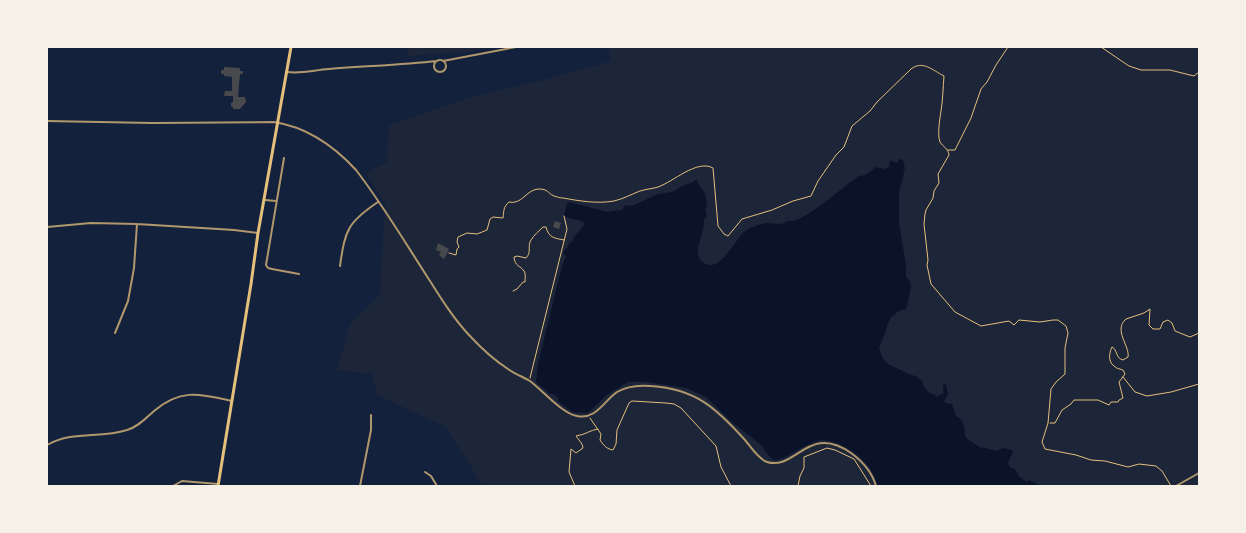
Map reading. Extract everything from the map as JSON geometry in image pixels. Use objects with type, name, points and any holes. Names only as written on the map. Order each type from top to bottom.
[{"type":"main road","points":[[218,485],[258,233],[291,47]]},
{"type":"street","points":[[287,72],[302,73],[326,69],[389,66],[443,61],[516,47]]},
{"type":"street","points":[[436,61],[434,63],[434,68],[436,71],[440,72],[444,71],[446,68],[446,64],[443,61]]},
{"type":"street","points":[[47,121],[278,123],[292,126],[310,134],[337,152],[356,170],[446,306],[463,329],[498,362],[529,381],[568,413],[577,416],[588,416],[596,412],[617,393],[626,388],[650,385],[682,391],[704,402],[712,408],[733,427],[763,460],[774,463],[782,462],[808,446],[830,444],[841,447],[860,461],[868,470],[876,486]]},
{"type":"street","points":[[284,158],[266,265],[268,268],[299,274]]},
{"type":"street","points":[[264,200],[276,201]]},
{"type":"street","points":[[340,266],[344,241],[350,226],[360,215],[378,202]]},
{"type":"street","points":[[47,227],[91,223],[137,224],[234,230],[258,233]]},
{"type":"street","points":[[115,334],[128,301],[134,268],[137,224]]},
{"type":"street","points":[[47,445],[71,436],[102,435],[128,430],[137,426],[165,402],[179,396],[194,394],[232,401]]},
{"type":"street","points":[[360,486],[369,443],[372,422],[371,416]]},
{"type":"street","points":[[425,472],[431,476],[437,486]]},
{"type":"street","points":[[1176,486],[1199,473]]},
{"type":"street","points":[[172,486],[182,481],[218,485]]},
{"type":"path","points":[[948,150],[955,150],[971,118],[981,90],[1008,47]]},
{"type":"path","points":[[1101,47],[1129,66],[1141,70],[1170,70],[1194,76],[1199,72]]},
{"type":"path","points":[[449,253],[456,255],[459,247],[457,240],[461,236],[468,232],[477,234],[487,230],[490,219],[493,217],[503,218],[503,210],[509,202],[523,199],[531,191],[537,189],[547,190],[553,196],[568,199],[593,202],[615,201],[658,187],[694,168],[710,167],[713,168],[715,174],[718,226],[724,234],[728,236],[742,219],[811,196],[818,181],[844,147],[852,126],[870,111],[911,68],[922,64],[944,76],[939,119],[940,142],[948,150],[949,155],[938,174],[939,183],[934,191],[933,198],[925,214],[924,224],[928,260],[927,265],[931,284],[951,309],[981,326],[1009,321],[1014,325],[1019,320],[1040,322],[1053,320],[1061,322],[1066,326],[1068,333],[1065,348],[1065,374],[1051,389],[1048,424],[1042,442],[1045,449],[1128,467],[1141,464],[1156,466],[1162,471],[1171,486]]},
{"type":"path","points":[[529,381],[532,374],[568,226],[564,216]]},
{"type":"path","points":[[512,291],[517,289],[523,282],[525,282],[524,271],[517,265],[514,257],[528,257],[531,240],[543,227],[546,228],[547,232],[551,236],[565,240]]},
{"type":"path","points":[[1048,424],[1055,424],[1062,410],[1074,400],[1098,400],[1109,405],[1111,402],[1118,402],[1122,399],[1123,396],[1120,382],[1125,374],[1123,370],[1113,366],[1110,361],[1110,355],[1112,347],[1120,359],[1123,360],[1128,357],[1121,328],[1126,319],[1144,313],[1150,309],[1149,325],[1153,329],[1160,329],[1163,322],[1168,320],[1172,323],[1175,331],[1190,337],[1199,333]]},
{"type":"path","points":[[1123,377],[1135,392],[1147,396],[1171,392],[1199,384]]},
{"type":"path","points":[[588,416],[601,434],[600,440],[602,443],[606,448],[613,450],[616,444],[617,430],[629,403],[632,401],[674,404],[687,413],[716,446],[721,467],[731,486]]},
{"type":"path","points":[[575,486],[569,472],[572,449],[576,453],[583,448],[576,436],[585,434],[590,430],[598,429]]},
{"type":"path","points":[[798,486],[800,476],[804,468],[804,457],[827,448],[835,450],[854,460],[871,486]]},
{"type":"shaded area","points":[[408,47],[490,47],[466,52],[408,56]]},
{"type":"shaded area","points":[[608,47],[1199,47],[1199,486],[483,486],[446,427],[377,395],[372,374],[337,370],[350,324],[380,295],[385,204],[366,173],[387,162],[389,125],[472,97],[544,80],[611,61]]},
{"type":"shaded area","points":[[900,159],[903,160],[905,169],[899,192],[899,223],[906,265],[906,277],[910,281],[911,287],[906,309],[899,311],[891,317],[887,326],[879,348],[882,357],[888,364],[916,376],[923,382],[923,385],[929,393],[934,394],[937,397],[941,394],[943,395],[943,385],[946,384],[948,394],[944,401],[952,404],[956,416],[961,419],[966,438],[981,448],[984,447],[997,451],[1002,448],[1012,450],[1013,452],[1008,462],[1010,467],[1016,470],[1019,476],[1027,482],[1029,480],[1041,486],[877,486],[875,478],[864,461],[848,448],[828,441],[817,441],[778,460],[774,460],[760,444],[732,422],[706,397],[687,388],[646,382],[628,382],[607,395],[588,413],[586,413],[572,412],[558,401],[558,398],[553,394],[550,394],[536,382],[538,364],[562,266],[566,256],[563,254],[569,243],[572,242],[574,237],[585,224],[564,216],[567,203],[569,202],[607,212],[622,210],[625,205],[632,206],[658,194],[672,192],[697,180],[700,187],[704,191],[707,203],[705,211],[707,216],[704,219],[698,255],[701,261],[710,265],[716,264],[722,260],[745,231],[761,224],[785,223],[787,221],[794,221],[803,217],[859,176],[866,175],[876,167],[885,169],[889,167],[890,161],[896,163]]},
{"type":"building","points":[[224,67],[240,68],[240,71],[243,71],[243,74],[240,74],[238,97],[245,97],[246,102],[240,109],[233,109],[231,106],[233,96],[224,96],[225,91],[232,91],[232,77],[221,74],[221,70],[224,70]]},
{"type":"building","points":[[555,221],[561,223],[559,229],[553,227]]},
{"type":"building","points":[[438,243],[449,249],[444,259],[439,255],[441,252],[436,250]]}]
